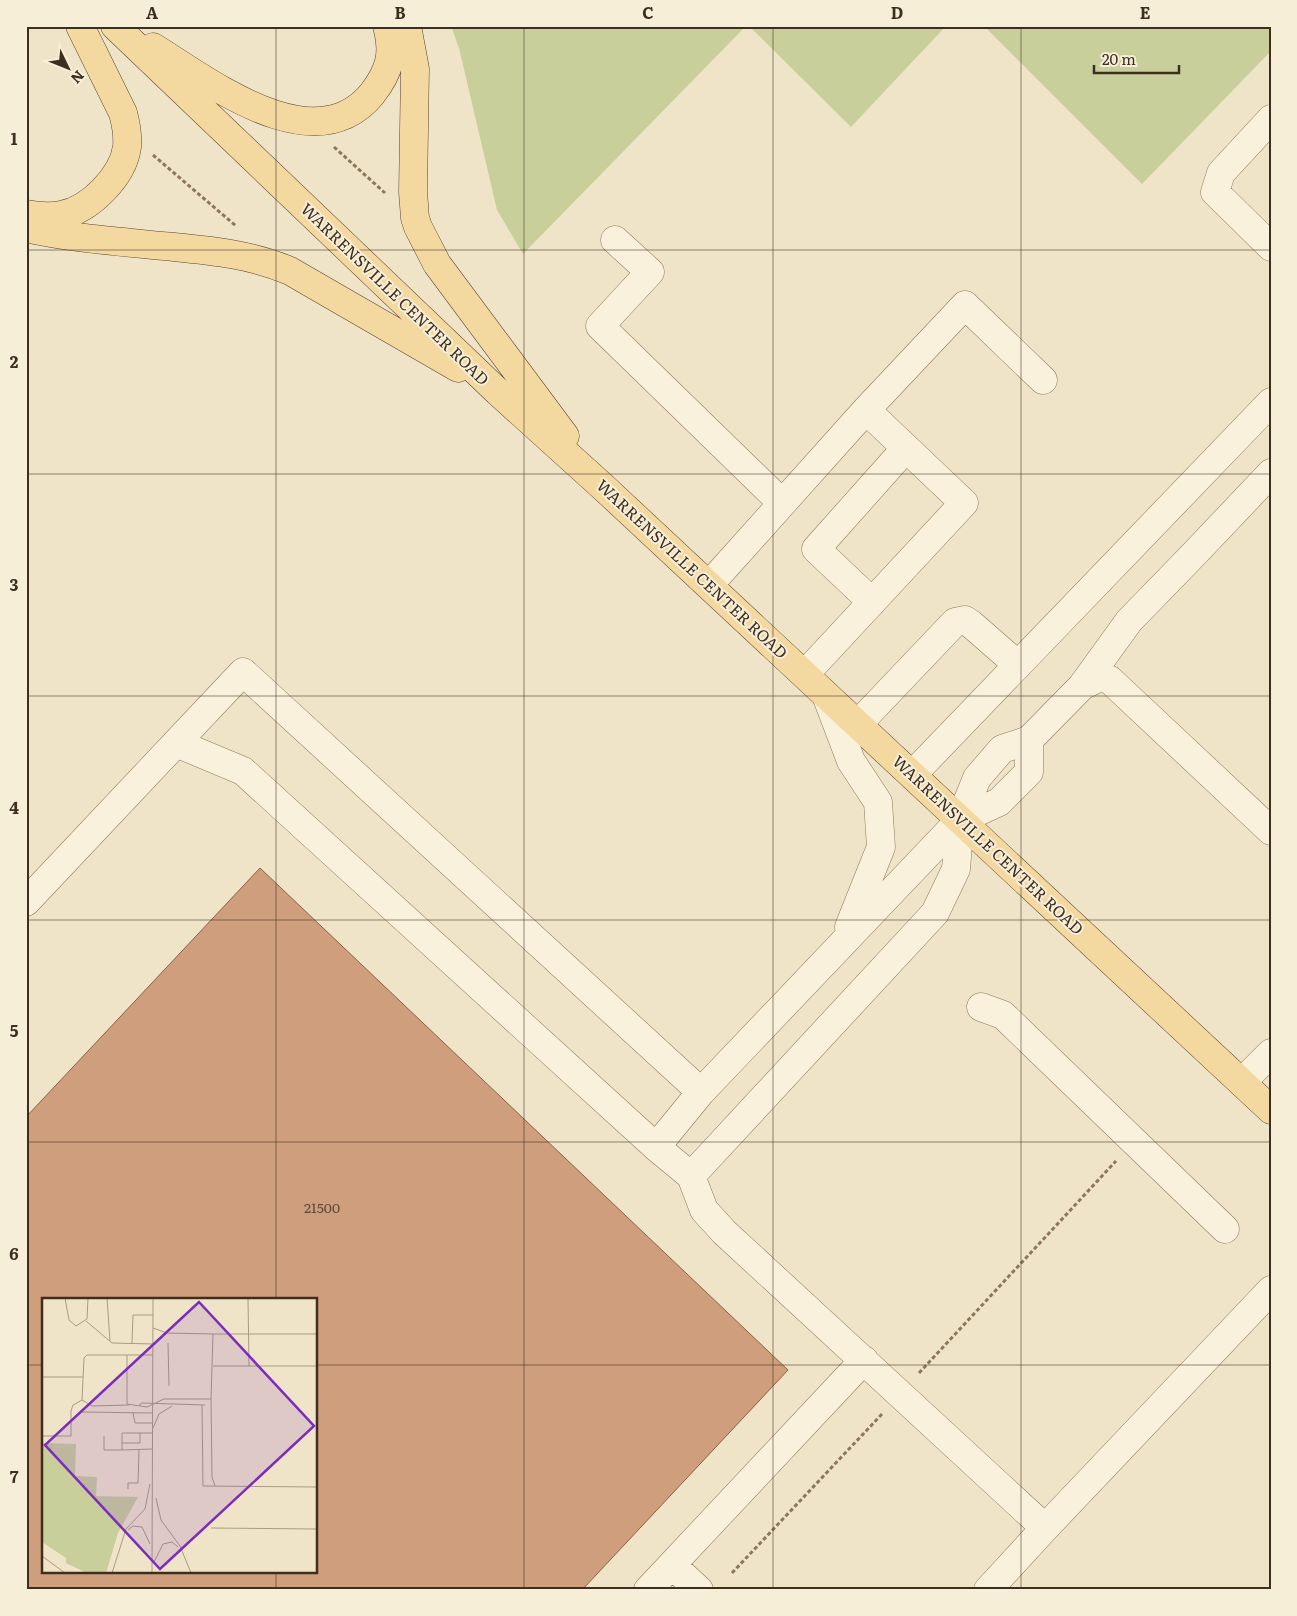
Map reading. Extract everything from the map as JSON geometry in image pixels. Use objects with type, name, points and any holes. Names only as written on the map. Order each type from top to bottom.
[{"type":"main road","points":[[26,214],[61,215],[87,204],[106,188],[115,176],[126,149],[126,128],[123,113],[80,26]]},
{"type":"main road","name":"WARRENSVILLE CENTER ROAD","points":[[115,26],[498,392],[709,585],[1271,1110]]},
{"type":"main road","points":[[121,26],[227,94],[282,118],[318,121],[343,115],[355,109],[376,89],[390,63],[390,41],[387,26]]},
{"type":"main road","points":[[407,26],[415,69],[414,192],[415,218],[418,226],[437,264],[602,486]]},
{"type":"main road","points":[[26,228],[78,237],[227,253],[271,263],[290,271],[498,392]]},
{"type":"lane","points":[[1271,119],[1221,173],[1215,192],[1271,247]]},
{"type":"lane","points":[[615,240],[650,272],[600,326],[782,503]]},
{"type":"lane","points":[[709,585],[866,410],[965,305],[1043,380]]},
{"type":"lane","points":[[912,775],[1271,402]]},
{"type":"lane","points":[[804,674],[964,503],[866,410]]},
{"type":"lane","points":[[872,602],[816,549],[906,448]]},
{"type":"lane","points":[[691,1176],[935,913],[956,869],[960,820],[978,778],[1002,750],[1029,740],[1082,686],[1129,621],[1271,472]]},
{"type":"lane","points":[[858,724],[955,622],[965,620],[971,624],[1018,665]]},
{"type":"lane","points":[[26,902],[243,672],[701,1092]]},
{"type":"lane","points":[[1082,686],[1100,677],[1110,680],[1271,831]]},
{"type":"lane","points":[[826,695],[851,761],[878,802],[881,847],[860,903],[841,944]]},
{"type":"lane","points":[[176,743],[242,771],[656,1147],[691,1176],[704,1210],[724,1232],[1045,1528]]},
{"type":"lane","points":[[656,1147],[701,1092],[960,820]]},
{"type":"lane","points":[[981,1006],[1003,1015],[1225,1229]]},
{"type":"lane","points":[[1242,1082],[1271,1053]]},
{"type":"lane","points":[[988,1590],[1271,1290]]},
{"type":"lane","points":[[648,1590],[864,1360]]},
{"type":"lane","points":[[672,1565],[700,1590]]},
{"type":"path","points":[[331,145],[388,195]]},
{"type":"path","points":[[151,153],[239,228]]},
{"type":"path","points":[[919,1374],[1117,1160]]},
{"type":"path","points":[[732,1573],[884,1412]]},
{"type":"green space","points":[[451,26],[746,26],[523,254],[497,210],[459,48]]},
{"type":"green space","points":[[749,26],[946,26],[851,127]]},
{"type":"green space","points":[[984,26],[1271,26],[1271,51],[1142,184]]},
{"type":"building","points":[[260,868],[788,1370],[582,1590],[26,1590],[26,1117]]}]
